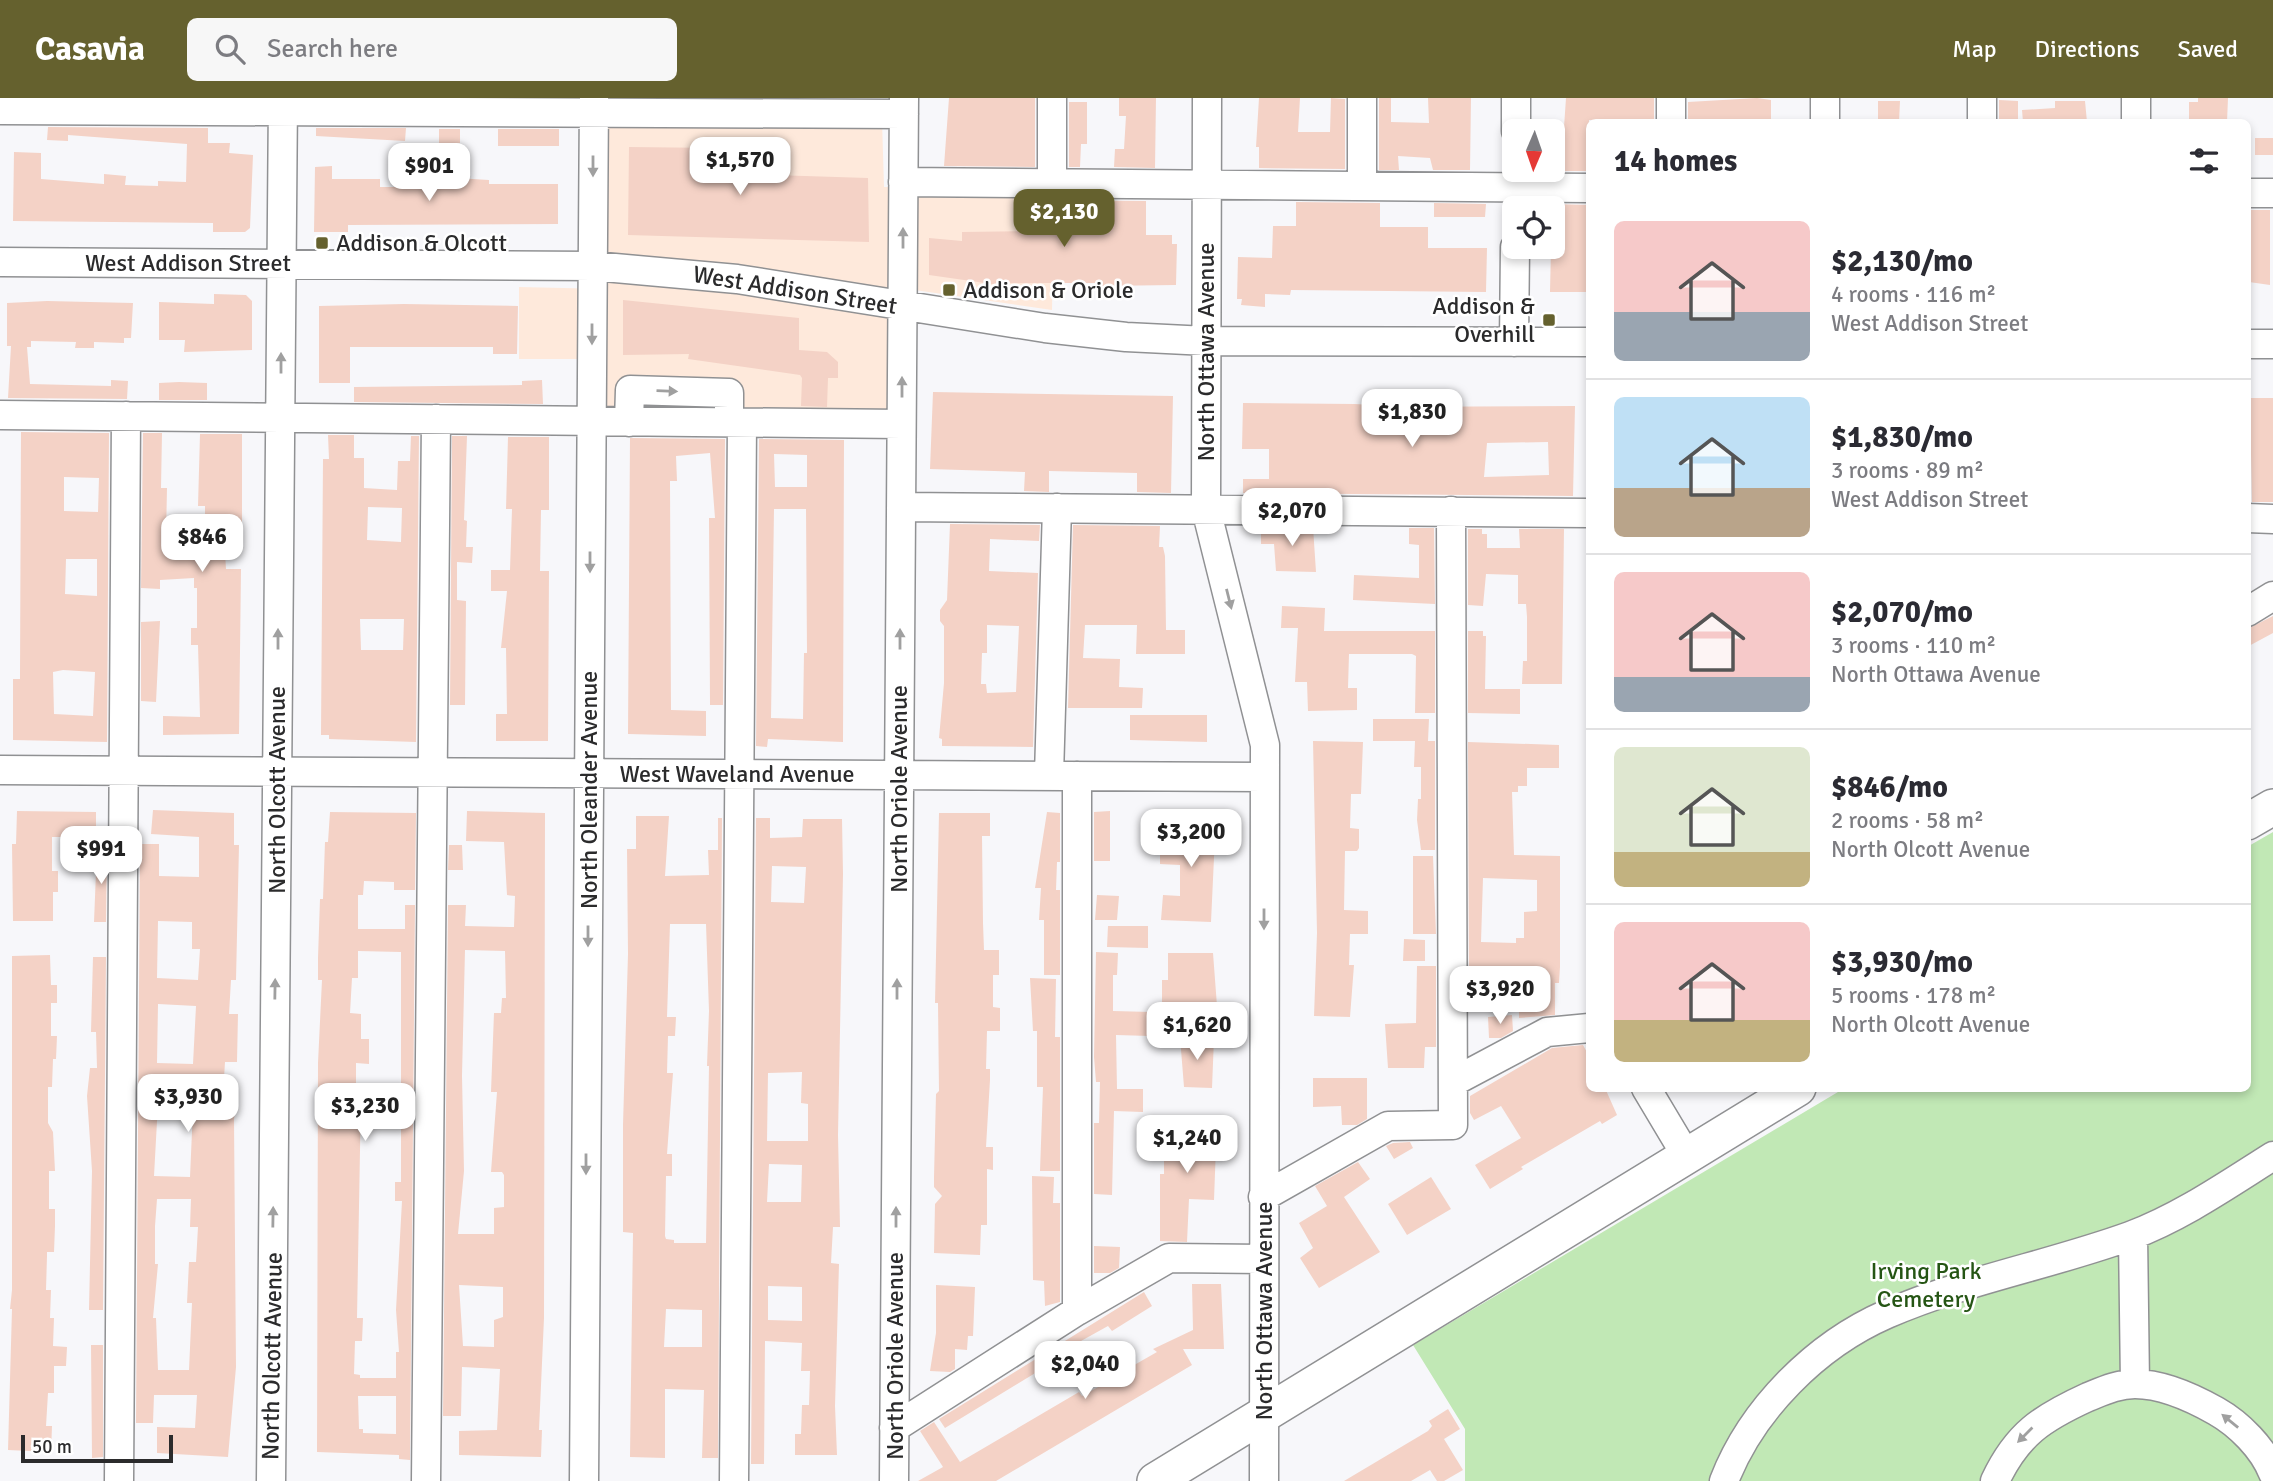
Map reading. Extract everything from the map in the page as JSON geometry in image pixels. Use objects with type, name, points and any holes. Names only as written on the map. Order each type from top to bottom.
[{"type":"main road","points":[[2251,820],[2273,807]]},
{"type":"main road","points":[[1155,1481],[1791,1092]]},
{"type":"street","points":[[1052,98],[1052,184]]},
{"type":"street","name":"North Ottawa Avenue","points":[[1206,98],[1206,509],[1265,746],[1264,1481]]},
{"type":"street","points":[[1362,98],[1362,186]]},
{"type":"street","points":[[1516,98],[1516,119]]},
{"type":"street","points":[[1671,98],[1671,119]]},
{"type":"street","points":[[1825,98],[1825,119]]},
{"type":"street","points":[[1982,98],[1982,119]]},
{"type":"street","points":[[2136,98],[2136,119]]},
{"type":"street","points":[[0,110],[130,105],[904,106]]},
{"type":"street","name":"North Olcott Avenue","points":[[271,1481],[283,105]]},
{"type":"street","name":"North Oleander Avenue","points":[[584,1481],[594,106]]},
{"type":"street","name":"North Oriole Avenue","points":[[894,1481],[904,106]]},
{"type":"street","points":[[903,182],[1586,188]]},
{"type":"street","points":[[2251,193],[2273,193]]},
{"type":"street","points":[[1514,342],[1515,259]]},
{"type":"street","name":"West Addison Street","points":[[0,262],[593,266],[737,279],[1090,334],[1207,341],[1586,342]]},
{"type":"street","points":[[2251,344],[2273,344]]},
{"type":"street","points":[[0,415],[901,424]]},
{"type":"street","points":[[119,1481],[126,416]]},
{"type":"street","points":[[426,1481],[436,419]]},
{"type":"street","points":[[734,1481],[739,774],[735,423]]},
{"type":"street","points":[[901,507],[1586,513]]},
{"type":"street","points":[[1049,775],[1057,508]]},
{"type":"street","points":[[1264,1197],[1388,1126],[1453,1125],[1451,511]]},
{"type":"street","points":[[2251,518],[2273,519]]},
{"type":"street","points":[[2251,610],[2273,596]]},
{"type":"street","name":"West Waveland Avenue","points":[[0,770],[1264,777]]},
{"type":"street","points":[[1077,776],[1077,1311]]},
{"type":"street","points":[[1453,1082],[1547,1032],[1586,1028]]},
{"type":"street","points":[[1648,1092],[1686,1155]]},
{"type":"street","points":[[1724,1481],[1749,1429],[1786,1386],[1821,1354],[1856,1331],[1886,1315],[1924,1300],[2133,1235],[2201,1202],[2273,1156]]},
{"type":"street","points":[[2133,1235],[2135,1384]]},
{"type":"street","points":[[894,1428],[1077,1311],[1169,1258],[1264,1259]]},
{"type":"street","points":[[1995,1481],[2018,1441],[2042,1419],[2109,1389],[2135,1384],[2169,1390],[2226,1417],[2268,1460],[2273,1473]]},
{"type":"shaded area","points":[[882,120],[884,187],[1054,189],[1052,310],[894,287],[892,422],[594,418],[594,359],[519,359],[519,287],[607,289],[608,121]]},
{"type":"green space","name":"Irving Park Cemetery","points":[[2273,832],[2273,1481],[1465,1481],[1465,1429],[1413,1345],[1838,1092],[2251,1092],[2251,845]]},
{"type":"building","points":[[949,98],[1035,98],[1035,167],[944,166]]},
{"type":"building","points":[[1119,98],[1156,98],[1155,168],[1114,167],[1115,149],[1124,149],[1126,116],[1119,116]]},
{"type":"building","points":[[1259,98],[1300,98],[1298,132],[1330,132],[1331,98],[1345,99],[1345,169],[1259,168],[1259,147],[1256,147]]},
{"type":"building","points":[[1379,98],[1391,98],[1391,122],[1429,123],[1428,98],[1471,98],[1470,170],[1433,170],[1430,158],[1398,156],[1399,170],[1379,170]]},
{"type":"building","points":[[1566,98],[1654,98],[1654,119],[1586,119],[1586,171],[1565,171]]},
{"type":"building","points":[[1757,98],[1771,100],[1771,119],[1688,119],[1688,102]]},
{"type":"building","points":[[2198,98],[2228,98],[2227,119],[2189,119],[2189,102],[2198,102]]},
{"type":"building","points":[[1999,100],[2018,101],[2018,119],[1999,119]]},
{"type":"building","points":[[1878,101],[1900,101],[1899,119],[1878,119]]},
{"type":"building","points":[[2055,101],[2085,101],[2087,119],[2023,119],[2022,110],[2055,108]]},
{"type":"building","points":[[1069,102],[1087,102],[1087,144],[1081,144],[1080,167],[1069,167]]},
{"type":"building","points":[[48,127],[208,128],[208,143],[230,143],[229,153],[253,155],[250,228],[245,232],[213,232],[213,223],[13,221],[14,152],[41,153],[41,179],[104,184],[104,174],[126,176],[125,185],[158,186],[158,181],[186,182],[187,144],[68,135],[68,141],[47,140]]},
{"type":"building","points":[[316,128],[406,128],[405,141],[316,136]]},
{"type":"building","points":[[439,129],[460,129],[460,143],[439,143]]},
{"type":"building","points":[[498,129],[559,129],[559,146],[498,146]]},
{"type":"building","points":[[2255,138],[2273,138],[2273,155],[2255,155]]},
{"type":"building","points":[[719,142],[774,144],[773,175],[868,178],[869,242],[628,235],[629,147],[719,148]]},
{"type":"building","points":[[332,166],[332,179],[380,179],[380,187],[412,187],[412,182],[440,183],[440,177],[489,180],[489,184],[558,184],[558,224],[348,225],[348,232],[314,232],[315,167]]},
{"type":"building","points":[[1033,200],[1146,201],[1146,235],[1172,235],[1172,244],[1177,244],[1176,285],[1006,283],[1006,286],[929,275],[929,238],[962,241],[962,232],[1033,231]]},
{"type":"building","points":[[1296,202],[1380,203],[1380,227],[1428,227],[1428,248],[1487,248],[1486,292],[1291,290],[1290,295],[1265,294],[1265,307],[1241,305],[1242,299],[1237,299],[1238,257],[1272,258],[1273,226],[1296,226]]},
{"type":"building","points":[[1434,203],[1486,204],[1485,217],[1434,217]]},
{"type":"building","points":[[1565,204],[1586,205],[1586,292],[1550,292],[1551,259],[1565,259]]},
{"type":"building","points":[[2251,210],[2270,210],[2270,285],[2251,282]]},
{"type":"building","points":[[214,294],[246,295],[252,301],[252,350],[184,352],[185,340],[159,340],[159,302],[214,304]]},
{"type":"building","points":[[623,300],[799,318],[799,350],[827,352],[838,362],[838,378],[828,378],[827,407],[801,406],[800,375],[688,359],[689,354],[623,355]]},
{"type":"building","points":[[7,303],[133,303],[131,338],[124,338],[124,343],[94,342],[94,348],[75,348],[76,342],[31,341],[31,347],[27,347],[30,384],[111,386],[111,380],[128,381],[127,399],[8,398],[11,346],[7,346]]},
{"type":"building","points":[[319,306],[518,306],[517,354],[493,354],[493,347],[350,347],[350,383],[319,383]]},
{"type":"building","points":[[542,380],[543,404],[354,402],[354,387],[522,385],[522,381]]},
{"type":"building","points":[[159,383],[207,383],[207,400],[159,400]]},
{"type":"building","points":[[933,392],[1173,396],[1171,493],[1137,492],[1137,473],[1049,471],[1049,492],[1024,491],[1025,472],[930,469]]},
{"type":"building","points":[[2251,398],[2273,398],[2273,502],[2252,502]]},
{"type":"building","points":[[1243,403],[1355,404],[1372,407],[1575,406],[1573,496],[1243,493],[1243,479],[1269,479],[1269,449],[1242,449]],"holes":[[[1548,442],[1549,475],[1484,477],[1487,443]]]},
{"type":"building","points":[[21,432],[109,433],[107,742],[13,740],[13,679],[20,679]],"holes":[[[64,477],[99,478],[98,512],[64,511]],[[66,559],[97,559],[97,596],[65,594]],[[53,672],[95,672],[93,716],[54,714]]]},
{"type":"building","points":[[143,433],[162,433],[161,488],[167,488],[166,538],[205,538],[205,506],[198,506],[200,434],[242,434],[242,535],[224,535],[226,569],[241,569],[239,734],[163,735],[163,716],[200,717],[198,645],[191,645],[191,628],[197,628],[197,588],[194,588],[194,578],[160,580],[160,589],[141,588]]},
{"type":"building","points":[[328,435],[354,435],[354,458],[364,458],[364,488],[397,490],[398,461],[410,461],[411,436],[419,436],[416,742],[329,739],[329,735],[321,735],[323,459],[329,459]],"holes":[[[368,507],[402,508],[401,542],[367,540]],[[360,619],[404,619],[403,650],[361,650]]]},
{"type":"building","points":[[452,436],[467,436],[464,520],[467,521],[466,547],[473,547],[472,563],[457,562],[457,600],[466,601],[465,705],[450,705]]},
{"type":"building","points":[[508,437],[549,437],[549,510],[541,510],[540,571],[549,571],[548,741],[496,741],[496,714],[507,714],[506,648],[501,648],[507,591],[491,591],[491,570],[510,570],[512,509],[506,509]]},
{"type":"building","points":[[630,438],[725,439],[723,705],[710,705],[709,518],[715,518],[710,453],[676,456],[677,481],[670,481],[671,710],[706,711],[706,736],[628,734]]},
{"type":"building","points":[[759,439],[844,440],[843,742],[768,739],[767,747],[756,746]],"holes":[[[774,454],[807,455],[807,487],[775,487]],[[774,509],[806,509],[807,653],[804,653],[803,719],[771,718]]]},
{"type":"building","points":[[950,524],[1040,525],[1039,541],[990,539],[989,571],[1038,573],[1033,747],[942,746],[942,739],[939,738],[944,683],[944,626],[940,621],[940,610],[947,600]],"holes":[[[987,625],[1019,626],[1016,692],[987,693],[986,684],[981,684],[982,653],[987,653]]]},
{"type":"building","points":[[1073,525],[1160,526],[1159,547],[1163,547],[1165,556],[1166,630],[1185,630],[1185,654],[1136,654],[1137,625],[1085,625],[1083,658],[1120,659],[1119,687],[1143,688],[1142,708],[1068,708]]},
{"type":"building","points":[[1261,527],[1313,527],[1316,572],[1276,571],[1274,544],[1261,544]]},
{"type":"building","points":[[1409,528],[1434,528],[1435,604],[1353,600],[1354,575],[1419,578],[1419,545],[1409,544]]},
{"type":"building","points":[[1468,529],[1482,529],[1482,534],[1487,534],[1487,548],[1520,548],[1519,529],[1564,529],[1562,684],[1522,684],[1523,661],[1527,661],[1527,617],[1526,604],[1518,604],[1518,575],[1486,574],[1483,606],[1468,605]]},
{"type":"building","points":[[1282,606],[1325,608],[1324,631],[1435,631],[1435,713],[1415,713],[1416,656],[1412,654],[1349,654],[1348,688],[1357,688],[1357,710],[1308,711],[1307,682],[1295,682],[1298,628],[1281,628]]},
{"type":"building","points":[[2273,616],[2273,633],[2251,645],[2251,627]]},
{"type":"building","points":[[160,621],[156,702],[141,701],[141,622]]},
{"type":"building","points":[[1468,631],[1483,631],[1483,636],[1486,636],[1485,689],[1520,689],[1520,714],[1468,713]]},
{"type":"building","points":[[1130,715],[1207,715],[1207,742],[1130,740]]},
{"type":"building","points":[[1373,719],[1429,719],[1428,741],[1435,741],[1435,850],[1421,850],[1417,820],[1418,799],[1421,799],[1421,767],[1414,767],[1415,741],[1373,741]]},
{"type":"building","points":[[1313,741],[1363,742],[1361,794],[1351,794],[1350,828],[1359,829],[1359,848],[1357,851],[1345,851],[1344,910],[1368,911],[1368,934],[1350,934],[1349,965],[1354,965],[1350,1017],[1314,1016],[1317,933]]},
{"type":"building","points":[[1468,742],[1559,745],[1559,768],[1527,768],[1527,786],[1518,786],[1518,792],[1512,792],[1514,855],[1560,856],[1560,967],[1559,983],[1555,983],[1555,1015],[1519,1018],[1519,981],[1485,980],[1485,989],[1469,989]],"holes":[[[1483,878],[1537,880],[1537,911],[1524,912],[1524,938],[1516,938],[1516,943],[1481,942]]]},
{"type":"building","points":[[153,810],[234,813],[234,845],[239,845],[236,980],[231,980],[229,1014],[238,1014],[237,1062],[225,1062],[223,1094],[238,1095],[234,1119],[236,1367],[228,1457],[157,1453],[157,1427],[195,1428],[197,1395],[154,1395],[153,1423],[136,1423],[140,844],[159,844],[159,876],[199,877],[199,837],[151,834]],"holes":[[[158,921],[192,922],[192,949],[200,949],[198,980],[157,978]],[[158,1004],[196,1006],[193,1064],[157,1063]],[[159,1085],[194,1086],[190,1177],[154,1176]],[[157,1199],[191,1199],[190,1227],[198,1227],[196,1262],[189,1262],[187,1303],[192,1303],[189,1370],[158,1370],[156,1318],[153,1318],[158,1264],[155,1264]]]},
{"type":"building","points":[[17,811],[96,812],[96,837],[52,837],[52,871],[58,871],[58,892],[53,892],[53,921],[13,921],[12,844],[16,844]]},
{"type":"building","points":[[467,811],[545,813],[544,1318],[539,1430],[542,1430],[541,1457],[459,1455],[459,1431],[497,1430],[500,1369],[462,1367],[461,1416],[443,1416],[448,905],[466,905],[465,926],[514,927],[515,896],[507,895],[504,842],[466,841]],"holes":[[[465,950],[505,951],[506,998],[502,998],[501,1013],[494,1013],[491,1092],[497,1092],[491,1172],[502,1172],[504,1175],[504,1207],[494,1208],[494,1234],[458,1234],[464,1171],[462,1076]],[[459,1285],[503,1287],[503,1317],[494,1320],[494,1347],[463,1346]]]},
{"type":"building","points":[[1110,811],[1110,861],[1094,861],[1094,812]]},
{"type":"building","points":[[330,812],[416,813],[415,890],[394,890],[394,882],[364,881],[363,895],[358,895],[358,929],[405,929],[405,905],[415,905],[410,1460],[399,1459],[399,1455],[317,1452],[318,1063],[322,980],[318,980],[318,958],[320,899],[323,899],[325,842],[328,842]],"holes":[[[358,951],[401,952],[401,1182],[395,1182],[395,1201],[402,1201],[396,1310],[399,1352],[396,1352],[396,1378],[360,1378],[360,1375],[354,1374],[355,1341],[362,1341],[363,1318],[357,1318],[361,1095],[356,1095],[356,1063],[369,1064],[369,1039],[361,1039],[361,1014],[350,1013],[352,978],[358,978]],[[358,1396],[396,1396],[396,1434],[363,1433],[363,1429],[359,1429]]]},
{"type":"building","points":[[1047,812],[1060,813],[1060,862],[1057,862],[1056,890],[1060,890],[1060,975],[1044,975],[1044,920],[1039,920],[1041,888],[1035,888]]},
{"type":"building","points":[[939,813],[990,813],[990,836],[982,836],[984,950],[999,950],[999,975],[993,975],[993,1007],[1000,1008],[1000,1031],[987,1031],[986,1069],[990,1069],[990,1080],[986,1147],[993,1147],[993,1170],[987,1169],[987,1225],[981,1225],[980,1255],[934,1253],[935,1204],[942,1196],[934,1187],[936,1094],[939,1091],[938,1003],[935,1003]]},
{"type":"building","points":[[1177,814],[1216,815],[1211,922],[1161,920],[1163,895],[1180,896],[1180,865],[1160,864],[1160,840],[1177,841]]},
{"type":"building","points":[[636,816],[669,816],[665,876],[709,875],[708,850],[718,850],[718,818],[722,818],[718,1458],[702,1458],[704,1390],[665,1389],[665,1458],[630,1457],[633,1233],[623,1232],[623,1125],[628,954],[627,849],[636,849]],"holes":[[[670,924],[706,924],[709,1011],[706,1243],[674,1243],[674,1240],[666,1239],[665,1236],[666,1176],[672,1176],[672,1154],[667,1154],[673,1073],[667,1073],[668,1036],[675,1036],[676,1017],[667,1017]],[[666,1309],[702,1310],[702,1347],[664,1347]]]},
{"type":"building","points":[[756,818],[770,818],[770,838],[802,837],[803,819],[842,819],[838,1135],[840,1227],[833,1227],[831,1263],[839,1264],[835,1406],[837,1455],[795,1455],[795,1434],[801,1434],[802,1405],[809,1405],[810,1371],[801,1371],[802,1343],[765,1341],[764,1464],[751,1464]],"holes":[[[772,866],[806,867],[804,903],[771,902]],[[802,1072],[801,1103],[808,1104],[808,1141],[767,1141],[768,1073]],[[769,1164],[802,1165],[801,1202],[767,1202]],[[768,1286],[802,1287],[802,1321],[768,1320]]]},
{"type":"building","points":[[449,845],[462,845],[463,870],[448,870]]},
{"type":"building","points":[[97,847],[107,847],[106,922],[94,922]]},
{"type":"building","points":[[1413,856],[1433,856],[1436,934],[1413,934]]},
{"type":"building","points":[[1097,895],[1119,896],[1117,920],[1095,920]]},
{"type":"building","points":[[1108,926],[1148,926],[1148,948],[1107,947]]},
{"type":"building","points":[[1404,939],[1425,940],[1425,961],[1403,961]]},
{"type":"building","points":[[1096,952],[1118,953],[1117,975],[1113,975],[1113,1011],[1151,1012],[1150,1036],[1116,1035],[1117,1089],[1143,1089],[1143,1112],[1114,1111],[1112,1195],[1094,1194],[1094,1123],[1099,1123],[1100,1082],[1096,1082],[1094,1057]]},
{"type":"building","points":[[1168,953],[1213,953],[1217,1006],[1162,1004],[1162,980],[1168,980]]},
{"type":"building","points":[[50,955],[51,985],[57,985],[57,1003],[51,1003],[51,1036],[57,1036],[56,1059],[53,1059],[52,1087],[48,1087],[48,1123],[53,1132],[55,1171],[49,1171],[49,1209],[55,1209],[55,1226],[54,1252],[47,1252],[46,1290],[51,1290],[53,1346],[67,1347],[66,1366],[54,1366],[54,1393],[48,1393],[46,1426],[52,1426],[51,1452],[8,1450],[12,1309],[12,956]]},
{"type":"building","points":[[93,957],[106,957],[103,1310],[89,1310],[92,1171],[87,1096],[90,1068],[97,1068],[96,1032],[91,1032]]},
{"type":"building","points":[[1417,966],[1436,966],[1436,1047],[1425,1047],[1424,1068],[1388,1068],[1385,1024],[1416,1023]]},
{"type":"building","points":[[1030,978],[1056,979],[1055,1037],[1060,1037],[1060,1171],[1040,1171],[1043,1087],[1037,1087],[1037,1031],[1033,1031]]},
{"type":"building","points":[[1512,1015],[1513,1031],[1501,1038],[1489,1038],[1488,1017]]},
{"type":"building","points":[[1180,1037],[1214,1038],[1212,1088],[1184,1087]]},
{"type":"building","points":[[1583,1045],[1586,1050],[1586,1092],[1607,1092],[1617,1115],[1602,1124],[1600,1121],[1521,1167],[1523,1169],[1490,1189],[1475,1165],[1521,1138],[1501,1106],[1474,1120],[1470,1113],[1470,1096],[1552,1048]]},
{"type":"building","points":[[1313,1078],[1367,1078],[1367,1119],[1357,1125],[1342,1125],[1341,1106],[1313,1107]]},
{"type":"building","points":[[1176,1118],[1217,1119],[1214,1200],[1189,1199],[1187,1242],[1160,1241],[1160,1174],[1164,1174],[1164,1155],[1169,1155],[1171,1131],[1176,1132]]},
{"type":"building","points":[[1410,1142],[1413,1148],[1394,1159],[1386,1146],[1393,1143]]},
{"type":"building","points":[[1358,1162],[1370,1179],[1344,1197],[1380,1252],[1319,1288],[1300,1258],[1313,1248],[1299,1223],[1327,1206],[1315,1186]]},
{"type":"building","points":[[1032,1176],[1054,1177],[1053,1203],[1060,1203],[1060,1302],[1045,1306],[1044,1281],[1033,1280]]},
{"type":"building","points":[[1431,1177],[1451,1209],[1407,1235],[1388,1204]]},
{"type":"building","points":[[1094,1246],[1120,1247],[1119,1268],[1110,1273],[1094,1273]]},
{"type":"building","points":[[1192,1284],[1221,1284],[1224,1349],[1183,1349],[1192,1365],[996,1481],[918,1481],[943,1467],[920,1431],[934,1422],[960,1462],[1079,1392],[1082,1396],[1109,1381],[1101,1367],[1121,1355],[1129,1368],[1157,1352],[1153,1349],[1193,1330]]},
{"type":"building","points":[[936,1285],[975,1287],[973,1336],[968,1336],[967,1350],[955,1349],[955,1369],[950,1372],[930,1371],[936,1333]]},
{"type":"building","points":[[1144,1292],[1152,1306],[1112,1331],[1108,1326],[1081,1341],[1083,1344],[945,1428],[939,1419]]},
{"type":"building","points":[[91,1345],[103,1345],[103,1457],[92,1458]]},
{"type":"building","points":[[1448,1409],[1460,1429],[1444,1439],[1463,1470],[1444,1481],[1437,1481],[1430,1470],[1411,1481],[1344,1481],[1428,1431],[1432,1426],[1429,1421]]},
{"type":"place","name":"Addison & Olcott","points":[[322,243]]},
{"type":"place","name":"Addison & Oriole","points":[[949,290]]},
{"type":"place","name":"Addison & Overhill","points":[[1549,320]]}]
